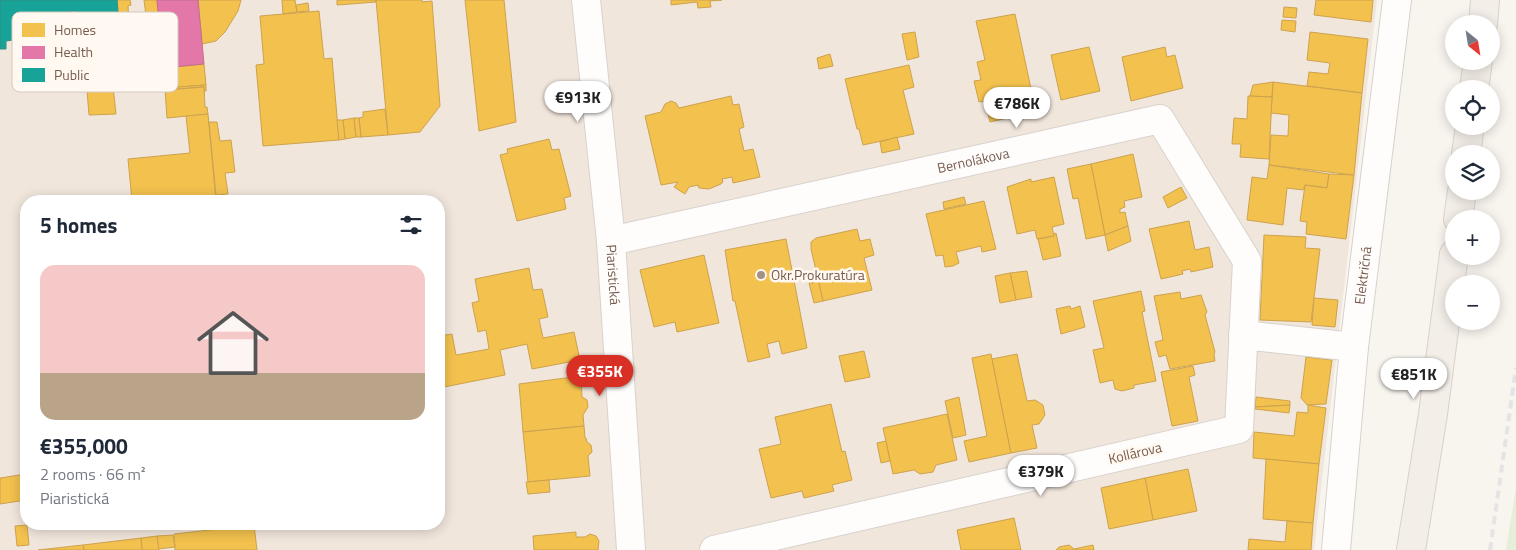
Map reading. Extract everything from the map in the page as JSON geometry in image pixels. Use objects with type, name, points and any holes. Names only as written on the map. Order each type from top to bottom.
[{"type":"main road","points":[[1484,15],[1486,0]]},
{"type":"main road","points":[[1411,550],[1433,414],[1453,265]]},
{"type":"street","name":"Piaristická","points":[[586,0],[611,241],[631,550]]},
{"type":"street","name":"Električná","points":[[1336,550],[1354,347],[1397,0]]},
{"type":"street","name":"Bernolákova","points":[[611,241],[1160,119],[1247,261],[1243,335]]},
{"type":"street","points":[[1243,335],[1354,347]]},
{"type":"street","name":"Kollárova","points":[[714,550],[1239,429],[1243,335]]},
{"type":"shaded area","points":[[0,0],[1377,0],[1314,550],[0,550]]},
{"type":"green space","points":[[1516,488],[1516,550],[1506,550]]},
{"type":"building: Homes","points":[[117,0],[130,0],[131,5],[128,6],[128,12],[118,12]]},
{"type":"building: Homes","points":[[144,0],[157,0],[159,12],[146,12]]},
{"type":"building: Homes","points":[[198,0],[241,0],[238,11],[225,32],[216,41],[202,44]]},
{"type":"building: Homes","points":[[282,0],[295,0],[297,12],[283,14]]},
{"type":"building: Homes","points":[[337,0],[376,0],[376,2],[337,5]]},
{"type":"building: Homes","points":[[376,0],[432,1],[440,106],[420,132],[388,135]]},
{"type":"building: Homes","points":[[465,0],[504,0],[516,122],[479,131]]},
{"type":"building: Homes","points":[[671,0],[722,0],[710,1],[711,7],[698,8],[697,2],[671,5]]},
{"type":"building: Homes","points":[[1316,0],[1373,0],[1371,22],[1314,15]]},
{"type":"building: Homes","points":[[308,3],[309,11],[297,12],[296,5]]},
{"type":"building: Homes","points":[[1284,7],[1297,8],[1296,18],[1283,17]]},
{"type":"building: Homes","points":[[319,11],[324,59],[332,58],[339,140],[263,146],[256,65],[264,64],[260,16]]},
{"type":"building: Homes","points":[[1015,14],[1036,112],[1031,113],[1024,119],[1016,116],[990,122],[985,101],[979,102],[974,81],[981,80],[977,62],[985,60],[976,21]]},
{"type":"building: Homes","points":[[1282,20],[1296,21],[1295,32],[1281,30]]},
{"type":"building: Homes","points":[[915,32],[919,57],[907,60],[902,34]]},
{"type":"building: Homes","points":[[1310,32],[1368,39],[1362,93],[1307,86],[1309,72],[1328,74],[1330,63],[1307,60]]},
{"type":"building: Homes","points":[[1089,47],[1100,91],[1061,100],[1051,55]]},
{"type":"building: Homes","points":[[1165,47],[1167,57],[1175,55],[1183,88],[1131,101],[1122,57]]},
{"type":"building: Homes","points":[[830,54],[833,66],[819,69],[817,58]]},
{"type":"building: Homes","points":[[204,64],[206,85],[178,87],[178,67]]},
{"type":"building: Homes","points":[[909,65],[914,87],[903,90],[914,134],[863,145],[859,129],[857,129],[845,79]]},
{"type":"building: Homes","points":[[1273,82],[1362,93],[1354,175],[1269,165],[1271,135],[1288,136],[1289,115],[1271,113]]},
{"type":"building: Homes","points":[[1273,82],[1272,97],[1250,96],[1253,85]]},
{"type":"building: Homes","points":[[206,85],[206,91],[204,91],[204,87],[178,89],[178,87]]},
{"type":"building: Homes","points":[[204,87],[205,107],[207,107],[208,114],[167,118],[165,92],[178,92],[178,89]]},
{"type":"building: Homes","points":[[87,92],[114,92],[116,114],[89,115]]},
{"type":"building: Homes","points":[[731,96],[733,105],[739,104],[744,127],[739,129],[744,151],[753,149],[760,177],[733,183],[732,177],[722,179],[723,182],[721,184],[709,189],[699,188],[698,185],[689,187],[685,194],[674,187],[678,182],[661,185],[645,116],[661,112],[665,104],[671,101],[676,103],[679,108]]},
{"type":"building: Homes","points":[[1248,96],[1272,97],[1269,159],[1240,157],[1241,144],[1232,144],[1234,118],[1247,119]]},
{"type":"building: Homes","points":[[385,109],[388,135],[361,137],[359,118],[363,117],[363,112]]},
{"type":"building: Homes","points":[[208,114],[215,195],[131,195],[128,159],[190,153],[186,116]]},
{"type":"building: Homes","points":[[354,118],[356,137],[345,139],[343,120]]},
{"type":"building: Homes","points":[[354,118],[359,118],[361,137],[356,137]]},
{"type":"building: Homes","points":[[337,120],[343,120],[345,139],[339,140]]},
{"type":"building: Homes","points":[[209,122],[217,122],[220,141],[231,140],[235,172],[225,173],[228,194],[216,195]]},
{"type":"building: Homes","points":[[897,137],[900,149],[882,153],[880,142]]},
{"type":"building: Homes","points":[[549,139],[552,150],[559,149],[571,196],[564,198],[566,209],[517,221],[500,155],[508,153],[507,149]]},
{"type":"building: Homes","points":[[1133,154],[1142,197],[1124,201],[1125,207],[1120,209],[1120,213],[1125,212],[1128,226],[1105,235],[1091,164]]},
{"type":"building: Homes","points":[[1091,164],[1105,235],[1086,239],[1078,198],[1073,199],[1067,169]]},
{"type":"building: Homes","points":[[1269,165],[1329,174],[1327,188],[1305,185],[1303,190],[1287,188],[1283,225],[1247,220],[1252,177],[1267,179]]},
{"type":"building: Homes","points":[[1329,174],[1354,175],[1346,239],[1306,234],[1307,222],[1300,221],[1305,185],[1327,188]]},
{"type":"building: Homes","points":[[1054,177],[1064,224],[1052,227],[1054,236],[1037,239],[1035,230],[1017,234],[1007,187],[1031,179],[1031,182]]},
{"type":"building: Homes","points":[[1181,187],[1187,198],[1168,208],[1163,197]]},
{"type":"building: Homes","points":[[964,197],[966,204],[944,209],[943,202]]},
{"type":"building: Homes","points":[[984,201],[996,249],[982,252],[981,246],[956,252],[959,263],[945,267],[943,255],[936,256],[926,214]]},
{"type":"building: Homes","points":[[1189,221],[1195,250],[1209,247],[1213,267],[1191,272],[1190,269],[1182,271],[1183,274],[1161,279],[1149,229]]},
{"type":"building: Homes","points":[[1128,226],[1131,241],[1108,251],[1105,235]]},
{"type":"building: Homes","points":[[857,229],[860,241],[870,239],[874,255],[864,258],[872,290],[823,301],[811,242],[816,238]]},
{"type":"building: Homes","points":[[1056,233],[1061,256],[1043,260],[1038,239],[1054,236]]},
{"type":"building: Homes","points":[[1264,235],[1306,237],[1305,248],[1320,249],[1311,322],[1260,320]]},
{"type":"building: Homes","name":"Okr.Prokuratúra","points":[[786,239],[807,348],[782,354],[779,341],[767,344],[770,357],[748,362],[735,301],[733,301],[725,250]]},
{"type":"building: Homes","points":[[704,255],[719,323],[677,332],[675,322],[654,327],[640,270]]},
{"type":"building: Homes","points":[[529,268],[533,290],[542,289],[548,317],[539,319],[543,338],[574,332],[580,360],[532,369],[527,344],[500,350],[505,375],[445,387],[445,335],[452,334],[456,355],[489,349],[486,330],[478,332],[472,303],[479,301],[475,279]]},
{"type":"building: Homes","points":[[1027,271],[1032,297],[1016,300],[1010,273]]},
{"type":"building: Homes","points":[[1010,273],[1016,300],[1000,303],[995,276]]},
{"type":"building: Homes","points":[[817,275],[823,301],[814,303],[809,283],[813,283],[811,277]]},
{"type":"building: Homes","points":[[1141,291],[1145,311],[1142,312],[1156,381],[1134,385],[1134,388],[1122,391],[1115,389],[1113,380],[1100,383],[1093,350],[1104,348],[1093,301]]},
{"type":"building: Homes","points":[[1180,292],[1181,299],[1201,295],[1207,312],[1205,315],[1215,352],[1215,361],[1170,369],[1166,355],[1159,357],[1155,342],[1163,340],[1154,296]]},
{"type":"building: Homes","points":[[1314,298],[1338,300],[1335,327],[1312,325]]},
{"type":"building: Homes","points":[[1070,306],[1071,309],[1080,306],[1085,327],[1061,334],[1056,309]]},
{"type":"building: Homes","points":[[864,351],[870,377],[845,382],[839,356]]},
{"type":"building: Homes","points":[[991,354],[1011,453],[969,462],[964,441],[987,436],[972,358]]},
{"type":"building: Homes","points":[[1017,354],[1027,401],[1035,400],[1043,405],[1045,415],[1039,424],[1032,425],[1037,448],[1011,453],[992,359]]},
{"type":"building: Homes","points":[[1306,357],[1332,360],[1326,404],[1307,405],[1301,398]]},
{"type":"building: Homes","points":[[1193,366],[1195,375],[1189,377],[1198,421],[1172,426],[1161,372]]},
{"type":"building: Homes","points":[[581,376],[582,397],[587,400],[588,407],[583,415],[584,426],[523,432],[519,384]]},
{"type":"building: Homes","points":[[959,397],[966,435],[953,438],[945,401]]},
{"type":"building: Homes","points":[[1256,397],[1290,401],[1290,405],[1255,407]]},
{"type":"building: Homes","points":[[831,404],[842,452],[845,451],[852,480],[832,485],[834,491],[804,498],[802,491],[771,498],[759,449],[781,444],[775,417]]},
{"type":"building: Homes","points":[[1290,405],[1289,413],[1255,409],[1255,407]]},
{"type":"building: Homes","points":[[1308,405],[1326,408],[1319,464],[1253,458],[1254,432],[1294,436],[1297,412],[1308,413]]},
{"type":"building: Homes","points":[[947,414],[957,460],[936,465],[933,472],[920,474],[914,470],[893,474],[883,428]]},
{"type":"building: Homes","points":[[584,426],[585,438],[591,445],[592,452],[588,456],[590,476],[528,482],[523,432]]},
{"type":"building: Homes","points":[[886,441],[890,461],[881,463],[877,443]]},
{"type":"building: Homes","points":[[1266,459],[1319,464],[1313,523],[1263,519]]},
{"type":"building: Homes","points":[[1188,469],[1197,511],[1153,520],[1145,478]]},
{"type":"building: Homes","points":[[20,475],[20,501],[0,504],[0,478]]},
{"type":"building: Homes","points":[[1145,478],[1153,520],[1109,529],[1101,488]]},
{"type":"building: Homes","points":[[549,480],[550,492],[528,494],[526,482]]},
{"type":"building: Homes","points":[[1014,518],[1021,550],[961,550],[957,530]]},
{"type":"building: Homes","points":[[1287,521],[1313,523],[1311,550],[1248,550],[1249,539],[1285,542]]},
{"type":"building: Homes","points":[[15,526],[20,526],[20,530],[28,530],[29,545],[17,546]]},
{"type":"building: Homes","points":[[210,530],[255,530],[257,550],[175,550],[174,534]]},
{"type":"building: Homes","points":[[576,532],[576,537],[585,537],[590,534],[596,536],[599,541],[598,550],[534,550],[533,536]]},
{"type":"building: Homes","points":[[173,535],[175,547],[158,549],[157,536]]},
{"type":"building: Homes","points":[[157,536],[159,550],[142,550],[141,538]]},
{"type":"building: Homes","points":[[141,538],[142,550],[84,550],[83,545]]},
{"type":"building: Homes","points":[[83,545],[84,550],[38,550]]},
{"type":"building: Homes","points":[[1069,545],[1074,549],[1093,545],[1094,550],[1056,550],[1059,547]]},
{"type":"building: Health","points":[[157,0],[198,0],[204,64],[178,67],[178,12],[158,12]]},
{"type":"building: Public","points":[[0,0],[117,0],[118,12],[12,12],[12,40],[6,41],[6,49],[0,49]]},
{"type":"railway","points":[[1490,550],[1516,368]]},
{"type":"place","name":"Okr.Prokuratúra","points":[[761,275]]}]
